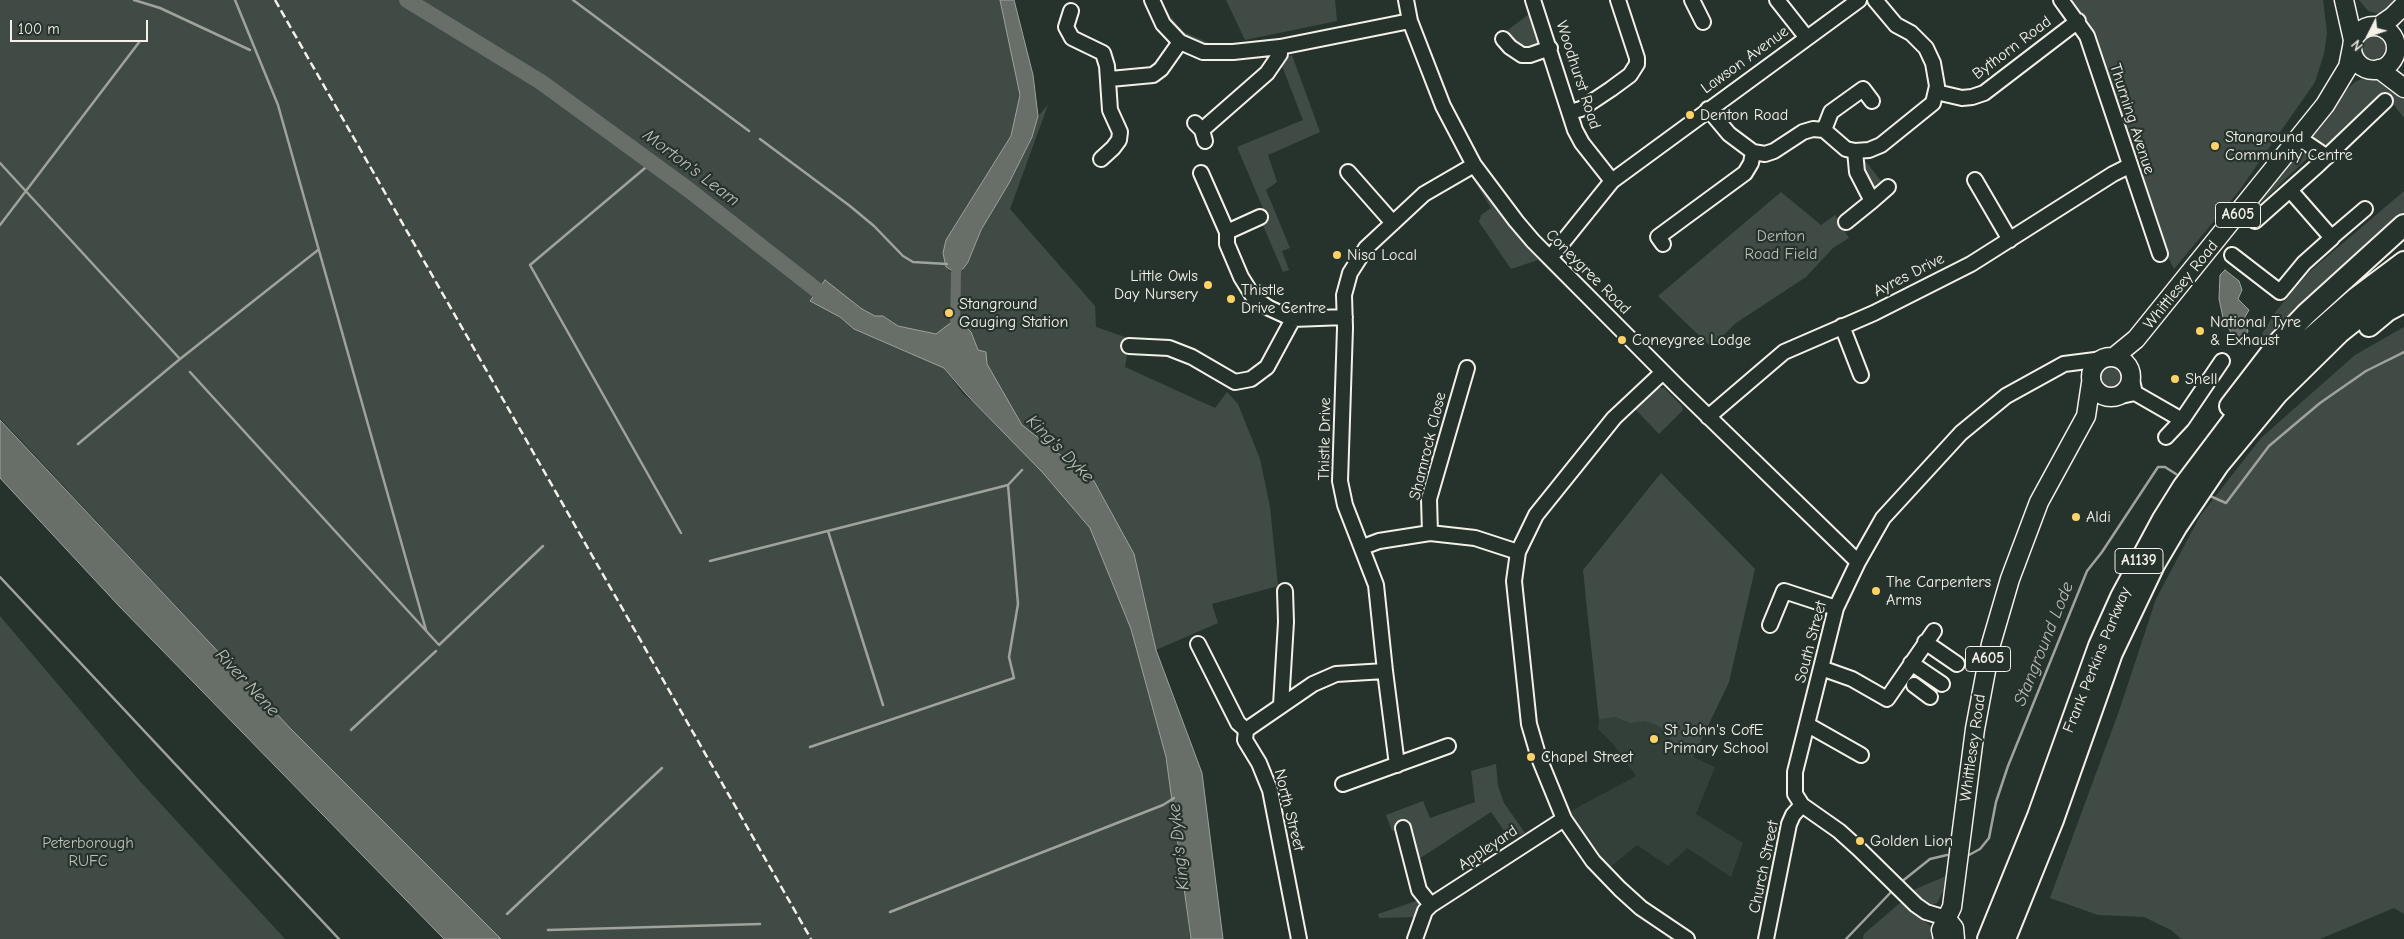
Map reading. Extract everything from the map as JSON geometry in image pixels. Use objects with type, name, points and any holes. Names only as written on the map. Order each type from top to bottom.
[{"type":"highway","name":"A1139","points":[[2183,487],[2196,454],[2280,341],[2328,292],[2404,225]]},
{"type":"highway","name":"Frank Perkins Parkway","points":[[1994,938],[2099,646],[2141,558],[2183,487],[2232,422],[2296,351],[2356,298],[2404,262]]},
{"type":"highway","name":"Frank Perkins Parkway","points":[[1994,938],[2053,820],[2112,653],[2138,596],[2154,565],[2196,496],[2244,432],[2277,394],[2339,333],[2404,281]]},
{"type":"highway","name":"A1139","points":[[2277,394],[2387,311],[2404,302]]},
{"type":"main road","name":"Whittlesey Road","points":[[2108,358],[2136,339],[2299,138],[2336,89],[2348,66],[2352,43],[2344,0]]},
{"type":"main road","points":[[2351,0],[2361,16],[2375,26],[2386,29],[2395,43],[2404,70]]},
{"type":"main road","points":[[2404,5],[2392,17],[2375,26],[2360,30],[2352,43],[2353,53],[2359,64],[2375,69],[2404,88]]},
{"type":"main road","points":[[2395,43],[2404,12]]},
{"type":"main road","name":"A605","points":[[2375,69],[2392,61],[2395,43]]},
{"type":"main road","name":"Whittlesey Road","points":[[2336,89],[2375,69]]},
{"type":"main road","name":"Whittlesey Road","points":[[2132,382],[2136,339]]},
{"type":"main road","points":[[2108,358],[2125,363],[2132,382]]},
{"type":"main road","name":"A605","points":[[2091,381],[2093,367],[2108,358]]},
{"type":"main road","name":"Whittlesey Road","points":[[1943,939],[1941,930],[1952,908],[1974,728],[1991,644],[2010,579],[2039,502],[2086,416],[2091,381]]},
{"type":"main road","points":[[2091,381],[2099,394],[2114,397]]},
{"type":"main road","name":"A605","points":[[2114,397],[2127,390],[2132,382]]},
{"type":"main road","name":"Whittlesey Road","points":[[2086,416],[2114,397]]},
{"type":"main road","points":[[1946,918],[1954,928],[1955,939]]},
{"type":"street","points":[[1152,0],[1163,24],[1180,42],[1203,52],[1234,52],[1280,47],[1410,21]]},
{"type":"street","name":"Coneygree Road","points":[[1406,0],[1410,21],[1443,106],[1474,165],[1516,221],[1550,258],[1708,417],[1858,562]]},
{"type":"street","name":"Woodhurst Road","points":[[1533,0],[1575,130],[1612,181]]},
{"type":"street","points":[[1570,112],[1581,109],[1617,85],[1630,75],[1637,64],[1637,58],[1618,0]]},
{"type":"street","points":[[1692,0],[1703,22]]},
{"type":"street","points":[[1777,0],[1807,38]]},
{"type":"street","name":"Lawson Avenue","points":[[1550,258],[1612,181],[1859,0]]},
{"type":"street","points":[[1708,109],[1729,134],[1754,152],[1765,154],[1774,151],[1803,132],[1813,129],[1824,130],[1846,149],[1855,151],[1869,150],[1881,145],[1933,103],[1936,92],[1932,63],[1926,48],[1911,33],[1896,25],[1875,0]]},
{"type":"street","name":"Thurning Avenue","points":[[2062,0],[2087,36],[2160,254]]},
{"type":"street","points":[[1071,11],[1066,27],[1069,33],[1072,38],[1103,53],[1110,79],[1110,110],[1120,132],[1113,148],[1101,159]]},
{"type":"street","name":"Bythorn Road","points":[[1936,92],[1962,98],[1984,93],[2078,21]]},
{"type":"street","points":[[1503,38],[1510,47],[1522,55],[1530,55],[1550,48]]},
{"type":"street","points":[[1110,79],[1153,75],[1161,69],[1180,42]]},
{"type":"street","points":[[1201,131],[1266,73],[1280,54],[1280,47]]},
{"type":"street","points":[[1824,130],[1831,112],[1863,89],[1872,101]]},
{"type":"street","points":[[2255,221],[2327,157],[2385,101]]},
{"type":"street","points":[[2299,138],[2327,157]]},
{"type":"street","points":[[1855,151],[1857,172],[1872,201]]},
{"type":"street","points":[[1663,244],[1658,237],[1745,173],[1751,163],[1754,152]]},
{"type":"street","name":"Thistle Drive","points":[[1397,765],[1384,671],[1376,585],[1363,547],[1345,505],[1340,481],[1344,294],[1350,273],[1366,248],[1424,194],[1474,165]]},
{"type":"street","name":"Ayres Drive","points":[[1708,417],[1778,356],[1912,294],[2010,240],[2113,174],[2129,166]]},
{"type":"street","points":[[1348,172],[1393,223]]},
{"type":"street","points":[[1201,173],[1227,232],[1227,244],[1241,277],[1254,298],[1293,319],[1345,317]]},
{"type":"street","points":[[1975,180],[2010,240]]},
{"type":"street","points":[[1846,222],[1888,187]]},
{"type":"street","points":[[2290,190],[2331,238]]},
{"type":"street","points":[[2232,255],[2280,292],[2304,263],[2365,209]]},
{"type":"street","points":[[1227,232],[1260,217]]},
{"type":"street","points":[[1129,346],[1169,348],[1192,357],[1235,382],[1251,379],[1267,367],[1293,319]]},
{"type":"street","points":[[1842,326],[1861,375]]},
{"type":"street","name":"South Street","points":[[1802,805],[1795,794],[1794,780],[1836,608],[1858,562],[1883,518],[1960,433],[2006,396],[2064,364],[2108,358]]},
{"type":"street","points":[[2166,438],[2182,420],[2222,361]]},
{"type":"street","points":[[2064,364],[2081,364],[2091,381]]},
{"type":"street","name":"Shamrock Close","points":[[1430,533],[1429,499],[1467,368]]},
{"type":"street","points":[[1663,372],[1614,418],[1536,515],[1518,552],[1514,581],[1529,724],[1539,758],[1564,819],[1593,861],[1620,889],[1640,908],[1687,939]]},
{"type":"street","points":[[2132,382],[2182,420]]},
{"type":"street","points":[[1363,547],[1379,541],[1430,533],[1475,538],[1518,552]]},
{"type":"street","points":[[1281,705],[1286,622],[1285,591]]},
{"type":"street","points":[[1770,625],[1784,591],[1836,608]]},
{"type":"street","points":[[1821,668],[1852,679],[1887,698],[1907,681],[1911,663],[1934,631]]},
{"type":"street","points":[[1925,642],[1957,664]]},
{"type":"street","name":"North Street","points":[[1198,644],[1238,722],[1246,730],[1245,740],[1259,763],[1270,790],[1299,939]]},
{"type":"street","points":[[1911,663],[1942,684]]},
{"type":"street","points":[[1246,730],[1313,684],[1336,674],[1384,671]]},
{"type":"street","points":[[1907,681],[1930,697]]},
{"type":"street","points":[[1808,725],[1861,755]]},
{"type":"street","points":[[1343,784],[1448,746]]},
{"type":"street","points":[[1802,805],[1839,831],[1920,908],[1946,918]]},
{"type":"street","name":"Church Street","points":[[1766,939],[1789,824],[1793,815],[1802,805]]},
{"type":"street","name":"Appleyard","points":[[1414,939],[1425,911],[1431,905],[1564,819]]},
{"type":"street","points":[[1403,828],[1418,890],[1431,905]]},
{"type":"shaded area","name":"St John's CofE Primary School","points":[[1586,599],[1729,682],[1693,757],[1715,767],[1696,814],[1743,843],[1731,877],[1687,848],[1668,866],[1637,845],[1609,868],[1592,848],[1569,812],[1636,776],[1613,744],[1598,729],[1599,719]]},
{"type":"green space","points":[[0,0],[1000,0],[1020,95],[1011,136],[946,240],[946,267],[952,273],[962,272],[981,230],[1009,183],[1032,137],[1038,116],[1048,105],[1010,209],[1095,306],[1096,327],[1125,337],[1128,349],[1125,367],[1215,408],[1227,392],[1238,404],[1260,459],[1270,507],[1278,586],[1212,604],[1218,623],[1156,650],[1134,554],[1094,481],[1022,425],[986,364],[986,352],[978,350],[971,332],[957,318],[936,334],[898,326],[884,316],[875,316],[862,309],[825,280],[834,313],[854,329],[944,368],[964,395],[979,406],[1043,473],[1090,528],[1131,629],[1165,755],[1176,821],[1190,939],[501,939],[291,729],[0,418]]},
{"type":"green space","points":[[1156,0],[1161,0],[1170,16],[1184,32],[1216,46],[1203,49],[1173,31]]},
{"type":"green space","points":[[1226,0],[1335,0],[1337,21],[1245,40]]},
{"type":"green space","points":[[2072,0],[2323,0],[2327,33],[2324,54],[2315,82],[2239,191],[2174,269],[2166,253],[2093,30]]},
{"type":"green space","points":[[2359,0],[2398,0],[2392,7],[2380,14],[2368,11]]},
{"type":"green space","points":[[1532,12],[1541,42],[1531,51],[1516,47],[1505,32]]},
{"type":"green space","points":[[2373,35],[2381,39],[2385,47],[2381,55],[2373,59],[2365,55],[2361,47],[2365,39]]},
{"type":"green space","points":[[1292,55],[1320,132],[1268,155],[1277,182],[1266,190],[1290,248],[1282,251],[1289,270],[1283,272],[1262,223],[1268,220],[1237,147],[1303,120],[1280,61]]},
{"type":"green space","points":[[2373,74],[2404,98],[2404,118],[2391,101],[2340,139],[2334,139],[2323,147],[2308,134],[2342,94],[2355,82]]},
{"type":"green space","points":[[2301,144],[2312,154],[2256,207]]},
{"type":"green space","points":[[1863,158],[1885,186],[1872,189],[1859,166]]},
{"type":"green space","points":[[1478,180],[1496,207],[1521,237],[1646,362],[1643,363],[1538,260],[1511,269],[1479,222],[1481,215],[1491,208],[1475,182]]},
{"type":"green space","points":[[2404,191],[2404,216],[2267,342],[2262,334],[2276,311],[2309,272]]},
{"type":"green space","name":"Denton Road Field","points":[[1781,192],[1821,225],[1835,215],[1849,238],[1833,248],[1806,277],[1736,323],[1711,347],[1658,296]]},
{"type":"green space","points":[[2404,327],[2404,914],[2394,908],[2320,939],[2181,939],[2171,930],[2144,917],[2098,915],[2050,898],[2119,711],[2156,599],[2200,516],[2261,438],[2355,355]]},
{"type":"green space","points":[[2110,364],[2118,368],[2122,376],[2118,384],[2110,388],[2102,384],[2098,376],[2102,368]]},
{"type":"green space","points":[[1664,388],[1682,406],[1683,410],[1659,434],[1635,409],[1655,389]]},
{"type":"green space","points":[[1661,473],[1755,569],[1729,682],[1693,757],[1677,750],[1666,732],[1657,725],[1645,721],[1630,723],[1616,717],[1599,719],[1583,570]]},
{"type":"green space","name":"Peterborough RUFC","points":[[0,616],[138,779],[285,939],[0,939]]},
{"type":"green space","points":[[1496,764],[1498,786],[1504,803],[1525,833],[1510,839],[1491,812],[1419,859],[1408,826],[1392,831],[1386,815],[1423,801],[1430,818],[1475,802],[1471,771]]},
{"type":"green space","points":[[1946,876],[1944,890],[1937,903],[1931,905],[1924,904],[1911,891]]},
{"type":"green space","points":[[1419,900],[1421,904],[1416,917],[1379,918],[1378,914]]},
{"type":"green space","points":[[1901,902],[1933,928],[1938,939],[1863,939],[1864,934]]},
{"type":"water","points":[[1000,0],[1014,0],[1033,75],[1038,116],[1032,137],[1009,183],[981,230],[968,262],[963,269],[956,273],[946,267],[943,253],[946,240],[1011,136],[1020,95]]},
{"type":"water","points":[[2225,270],[2239,281],[2242,290],[2238,299],[2249,310],[2245,317],[2248,332],[2240,337],[2233,335],[2224,322],[2219,299],[2220,275]]},
{"type":"water","points":[[825,280],[862,309],[875,316],[883,316],[898,326],[936,334],[957,318],[971,332],[978,350],[986,352],[987,364],[1022,425],[1094,481],[1134,554],[1156,650],[1202,773],[1223,939],[1191,939],[1166,757],[1131,629],[1090,528],[1043,473],[966,394],[944,368],[854,329],[840,317],[810,301]]},
{"type":"water","name":"River Nene","points":[[0,420],[291,729],[501,939],[444,939],[119,606],[0,478]]},
{"type":"waterway","points":[[134,0],[160,8],[250,50]]},
{"type":"waterway","points":[[235,0],[278,105],[426,630]]},
{"type":"waterway","name":"Morton's Leam","points":[[407,0],[541,82],[689,190],[818,291],[836,302]]},
{"type":"waterway","points":[[573,0],[749,131]]},
{"type":"waterway","points":[[0,225],[140,41]]},
{"type":"waterway","points":[[760,139],[850,206],[874,226],[903,256],[913,262],[947,264]]},
{"type":"waterway","points":[[0,163],[180,359],[78,444]]},
{"type":"waterway","points":[[651,163],[530,265],[681,533]]},
{"type":"waterway","points":[[180,359],[318,250]]},
{"type":"waterway","name":"King's Dyke","points":[[955,330],[956,273],[959,262]]},
{"type":"waterway","name":"Stanground Lode","points":[[2210,496],[2226,503],[2269,446],[2320,403],[2366,371],[2404,352]]},
{"type":"waterway","points":[[190,372],[439,645],[543,546]]},
{"type":"waterway","name":"Stanground Lode","points":[[1969,855],[1980,849],[1989,838],[1996,802],[2008,766],[2087,571],[2102,552],[2158,467],[2165,467],[2176,474]]},
{"type":"waterway","points":[[810,747],[1014,678],[1009,657],[1018,604],[1008,485],[1022,470]]},
{"type":"waterway","points":[[710,561],[1008,485]]},
{"type":"waterway","points":[[828,531],[883,705]]},
{"type":"waterway","points":[[0,577],[339,939]]},
{"type":"waterway","points":[[351,730],[436,651]]},
{"type":"waterway","points":[[507,914],[662,768]]},
{"type":"waterway","points":[[890,912],[1163,805],[1174,798]]},
{"type":"waterway","name":"Stanground Lode","points":[[1900,883],[1930,859],[1947,855]]},
{"type":"waterway","name":"Stanground Lode","points":[[1846,939],[1894,889]]},
{"type":"waterway","points":[[548,930],[760,924]]},
{"type":"railway","points":[[275,0],[811,939]]},
{"type":"place","name":"Denton Road","points":[[1690,115]]},
{"type":"place","name":"Stanground Community Centre","points":[[2215,146]]},
{"type":"place","name":"Nisa Local","points":[[1337,255]]},
{"type":"place","name":"Little Owls Day Nursery","points":[[1208,285]]},
{"type":"place","name":"Thistle Drive Centre","points":[[1231,299]]},
{"type":"place","name":"Stanground Gauging Station","points":[[949,313]]},
{"type":"place","name":"National Tyre & Exhaust","points":[[2200,331]]},
{"type":"place","name":"Coneygree Lodge","points":[[1622,340]]},
{"type":"place","name":"Shell","points":[[2175,379]]},
{"type":"place","name":"Aldi","points":[[2076,517]]},
{"type":"place","name":"The Carpenters Arms","points":[[1876,591]]},
{"type":"place","name":"St John's CofE Primary School","points":[[1654,739]]},
{"type":"place","name":"Chapel Street","points":[[1531,757]]},
{"type":"place","name":"Golden Lion","points":[[1860,841]]}]
